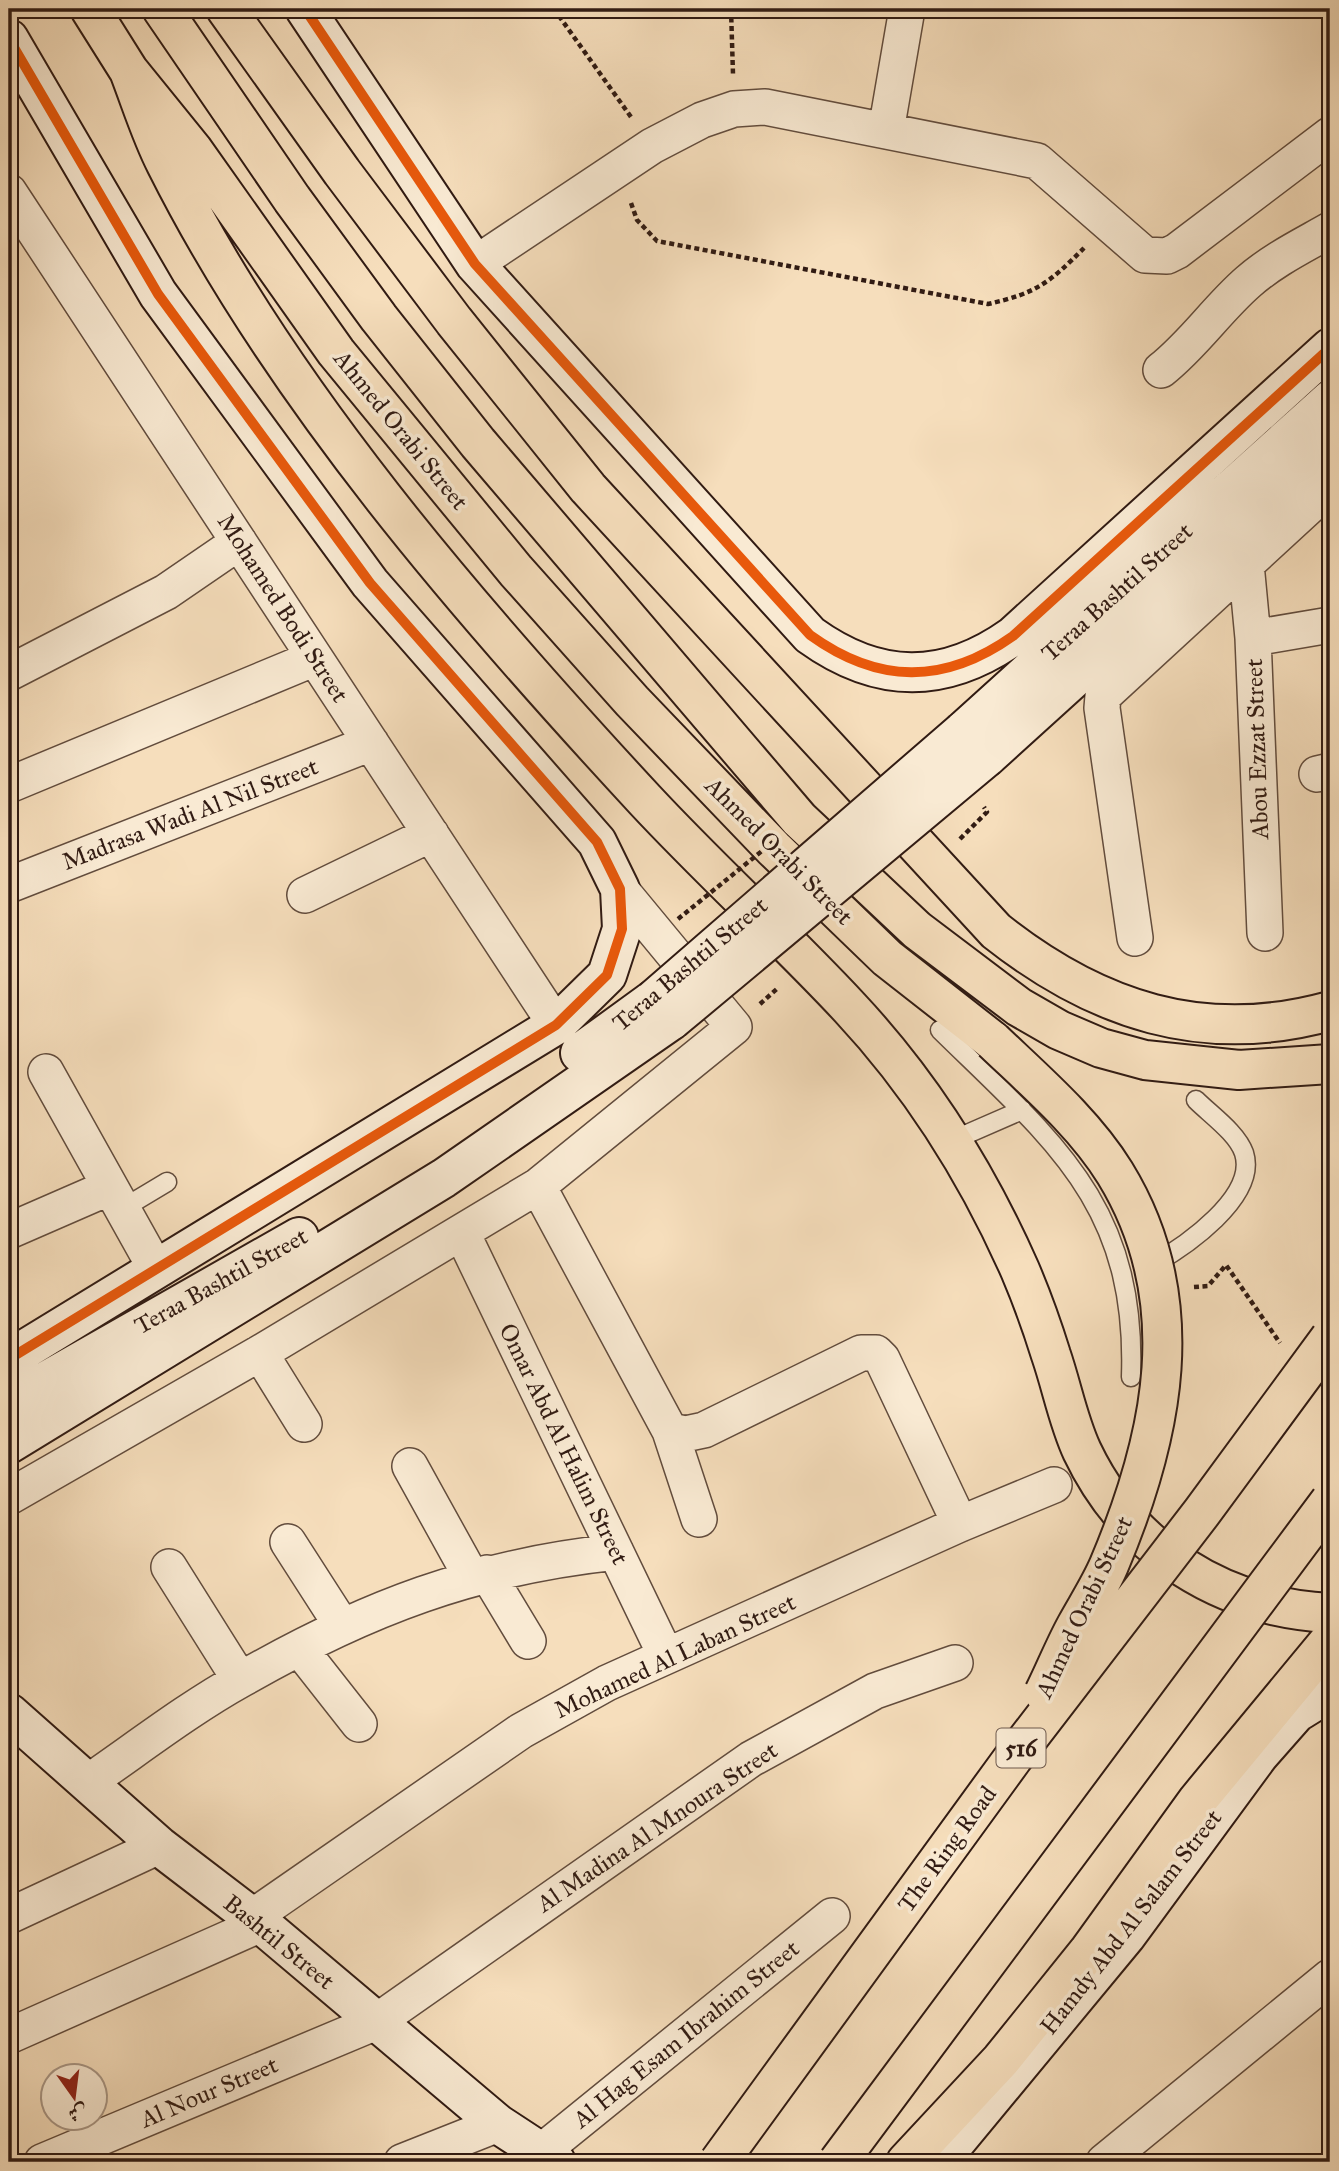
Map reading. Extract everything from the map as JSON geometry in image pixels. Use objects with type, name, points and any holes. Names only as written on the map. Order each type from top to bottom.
[{"type":"highway","name":"Ahmed Orabi Street","points":[[90,9],[129,71],[193,150],[336,352],[516,571],[632,701],[774,849],[887,958],[993,1041],[1087,1135],[1115,1173],[1137,1215],[1152,1259],[1161,1305],[1164,1352],[1160,1399],[1139,1486],[1108,1568],[1075,1628],[1013,1758]]},
{"type":"highway","name":"Ahmed Orabi Street","points":[[162,9],[299,210],[478,443],[799,819],[917,930],[1019,1007],[1059,1030],[1101,1048],[1145,1060],[1238,1070],[1330,1064]]},
{"type":"highway","points":[[226,9],[342,172],[454,321],[588,488],[996,931],[1039,965],[1088,992],[1140,1011],[1195,1022],[1250,1024],[1306,1018],[1330,1011]]},
{"type":"highway","points":[[129,71],[164,160],[208,242],[257,320],[352,456],[485,620],[647,802],[881,1043],[951,1141],[982,1192],[1021,1273],[1082,1450],[1108,1497],[1145,1539],[1188,1573],[1238,1597],[1291,1611],[1330,1613]]},
{"type":"highway","name":"The Ring Road","points":[[719,2162],[1013,1758],[1170,1555],[1330,1338]]},
{"type":"highway","points":[[838,2162],[1330,1501]]},
{"type":"highway","points":[[906,2162],[1001,2060],[1088,1952],[1197,1801],[1330,1640]]},
{"type":"street","points":[[305,9],[475,264],[810,635],[855,662],[906,673],[935,672],[963,665],[989,653],[1013,636],[1330,348]]},
{"type":"street","points":[[886,131],[907,9]]},
{"type":"street","points":[[9,39],[166,305],[370,583],[597,842],[620,889],[734,1027],[538,1186],[260,1353],[9,1497]]},
{"type":"street","points":[[475,264],[652,146],[702,120],[734,109],[765,107],[1037,161],[1145,255],[1167,256],[1330,135]]},
{"type":"street","name":"Mohamed Bodi Street","points":[[9,192],[556,1025]]},
{"type":"street","points":[[1161,370],[1197,339],[1249,281],[1283,256],[1330,230]]},
{"type":"street","name":"Teraa Bashtil Street","points":[[975,744],[1330,400]]},
{"type":"street","name":"Teraa Bashtil Street","points":[[9,1444],[444,1178],[663,1010],[1330,446]]},
{"type":"street","points":[[1136,938],[1102,708],[1106,691],[1330,487]]},
{"type":"street","points":[[9,673],[166,592],[239,542]]},
{"type":"street","name":"Abou Ezzat Street","points":[[1246,564],[1252,638],[1265,933]]},
{"type":"street","points":[[1252,638],[1330,625]]},
{"type":"street","points":[[9,785],[316,658]]},
{"type":"street","name":"Madrasa Wadi Al Nil Street","points":[[9,885],[371,743]]},
{"type":"street","points":[[304,895],[430,834]]},
{"type":"street","points":[[9,1359],[556,1025],[607,975],[622,929],[620,889]]},
{"type":"street","name":"Teraa Bashtil Street","points":[[9,1402],[325,1223],[663,1010]]},
{"type":"street","points":[[46,1072],[156,1269]]},
{"type":"street","points":[[538,1186],[670,1431],[699,1519]]},
{"type":"street","points":[[9,1231],[116,1198]]},
{"type":"street","name":"Omar Abd Al Halim Street","points":[[462,1233],[666,1657]]},
{"type":"street","points":[[260,1353],[304,1424]]},
{"type":"street","points":[[670,1431],[685,1434],[704,1430],[861,1353],[876,1353],[882,1359],[960,1524]]},
{"type":"street","points":[[410,1465],[480,1575],[528,1641]]},
{"type":"street","name":"Mohamed Al Laban Street","points":[[9,2036],[256,1921],[521,1731],[607,1683],[960,1524],[1054,1485]]},
{"type":"street","points":[[288,1542],[342,1626]]},
{"type":"street","points":[[87,1783],[240,1679],[342,1626],[415,1594],[480,1575],[561,1558],[617,1552]]},
{"type":"street","points":[[169,1567],[240,1679]]},
{"type":"street","points":[[300,1649],[359,1724]]},
{"type":"street","name":"Al Madina Al Mnoura Street","points":[[376,2022],[751,1759],[875,1690],[955,1663]]},
{"type":"street","name":"Hamdy Abd Al Salam Street","points":[[939,2162],[1126,1936],[1258,1755],[1296,1713],[1330,1692]]},
{"type":"street","name":"Bashtil Street","points":[[9,1713],[159,1846],[256,1921],[498,2123],[549,2157]]},
{"type":"street","points":[[9,1916],[159,1846]]},
{"type":"street","name":"Al Hag Esam Ibrahim Street","points":[[549,2157],[832,1916]]},
{"type":"street","points":[[1104,2162],[1330,1977]]},
{"type":"street","name":"Al Nour Street","points":[[42,2162],[376,2022]]},
{"type":"street","points":[[402,2162],[498,2123]]},
{"type":"lane","points":[[940,1030],[1048,1135],[1090,1193],[1105,1224],[1123,1279],[1131,1321],[1131,1377]]},
{"type":"lane","points":[[1123,1279],[1152,1265],[1188,1242],[1219,1213],[1244,1178],[1244,1154],[1240,1144],[1196,1100]]},
{"type":"lane","points":[[951,1141],[1022,1110]]},
{"type":"lane","points":[[116,1198],[167,1182]]},
{"type":"path","points":[[554,9],[652,146]]},
{"type":"path","points":[[731,9],[734,109]]},
{"type":"path","points":[[618,169],[637,220],[657,241],[988,304],[1020,297],[1050,282],[1109,222]]},
{"type":"path","points":[[734,1027],[806,963]]},
{"type":"path","points":[[1226,1265],[1261,1313]]},
{"type":"cycle path","points":[[305,9],[475,264],[810,635],[861,663],[886,670],[936,670],[987,652],[1013,636],[1330,348]]},
{"type":"cycle path","points":[[9,39],[158,294],[370,583],[597,842],[620,889],[622,929],[607,975],[556,1025],[9,1359]]}]
